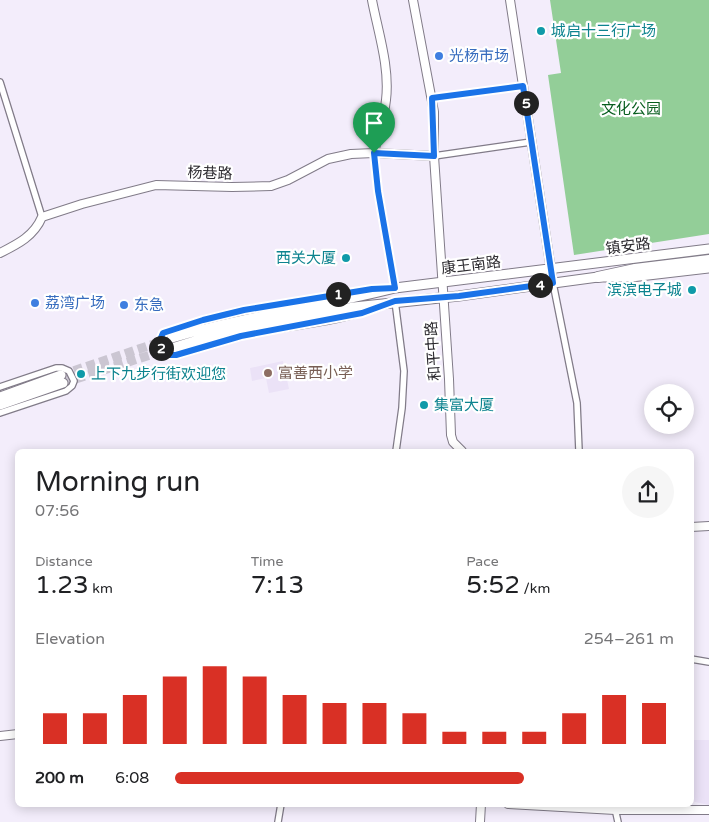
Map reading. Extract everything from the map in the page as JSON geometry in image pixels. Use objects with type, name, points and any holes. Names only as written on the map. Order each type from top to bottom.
[{"type":"highway","points":[[598,277],[635,269],[709,260]]},
{"type":"main road","name":"镇安路","points":[[550,270],[709,249]]},
{"type":"main road","name":"镇安路","points":[[553,283],[598,277],[631,277],[709,268]]},
{"type":"main road","name":"康王南路","points":[[550,270],[395,288],[348,300],[227,324],[174,342],[354,307],[395,301],[443,298],[553,283]]},
{"type":"main road","points":[[0,396],[62,379],[0,404]]},
{"type":"street","points":[[372,0],[384,63],[387,92],[374,153],[378,191],[395,288]]},
{"type":"street","name":"和平中路","points":[[413,0],[432,98],[451,435],[453,442],[460,449]]},
{"type":"street","points":[[510,0],[550,270],[577,403],[579,449]]},
{"type":"street","points":[[0,82],[42,217],[30,236],[0,252]]},
{"type":"street","points":[[432,98],[523,86]]},
{"type":"street","points":[[434,156],[531,142]]},
{"type":"street","name":"杨巷路","points":[[42,217],[82,204],[156,185],[271,186],[288,180],[328,159],[351,154],[374,153],[434,156]]},
{"type":"street","name":"康王南路","points":[[395,288],[362,290],[216,317],[166,332],[161,337],[160,346],[165,354],[176,355],[241,336],[362,313],[395,301]]},
{"type":"street","points":[[395,301],[404,371],[402,408],[396,449]]},
{"type":"street","points":[[0,388],[56,368],[69,371],[74,381],[72,386],[66,391],[0,413]]},
{"type":"street","points":[[694,527],[709,526]]},
{"type":"street","points":[[694,660],[709,662]]},
{"type":"street","points":[[0,736],[15,734]]},
{"type":"street","points":[[278,822],[280,807]]},
{"type":"street","points":[[480,822],[481,807]]},
{"type":"street","points":[[618,822],[615,807],[709,810]]},
{"type":"shaded area","name":"富善西小学","points":[[283,361],[289,389],[269,393],[266,378],[252,381],[250,368]]},
{"type":"shaded area","points":[[694,740],[709,740],[709,805],[694,802]]},
{"type":"green space","name":"文化公园","points":[[550,0],[709,0],[709,234],[574,255],[548,75],[561,73]]},
{"type":"tunnel","points":[[61,375],[172,338]]},
{"type":"tunnel","points":[[63,383],[175,347]]},
{"type":"place","name":"城启十三行广场","points":[[541,31]]},
{"type":"place","name":"光杨市场","points":[[439,56]]},
{"type":"place","name":"西关大厦","points":[[346,258]]},
{"type":"place","name":"滨滨电子城","points":[[692,290]]},
{"type":"place","name":"荔湾广场","points":[[35,303]]},
{"type":"place","name":"东急","points":[[124,305]]},
{"type":"place","name":"富善西小学","points":[[268,373]]},
{"type":"place","name":"上下九步行街欢迎您","points":[[81,374]]},
{"type":"place","name":"集富大厦","points":[[424,405]]},
{"type":"route","points":[[523,86],[553,283],[459,296],[395,301],[362,313],[222,340],[176,355],[165,354],[160,346],[163,333],[203,320],[244,310],[362,290],[395,288],[375,174],[374,153],[434,156],[434,112],[432,98],[523,86]]}]
